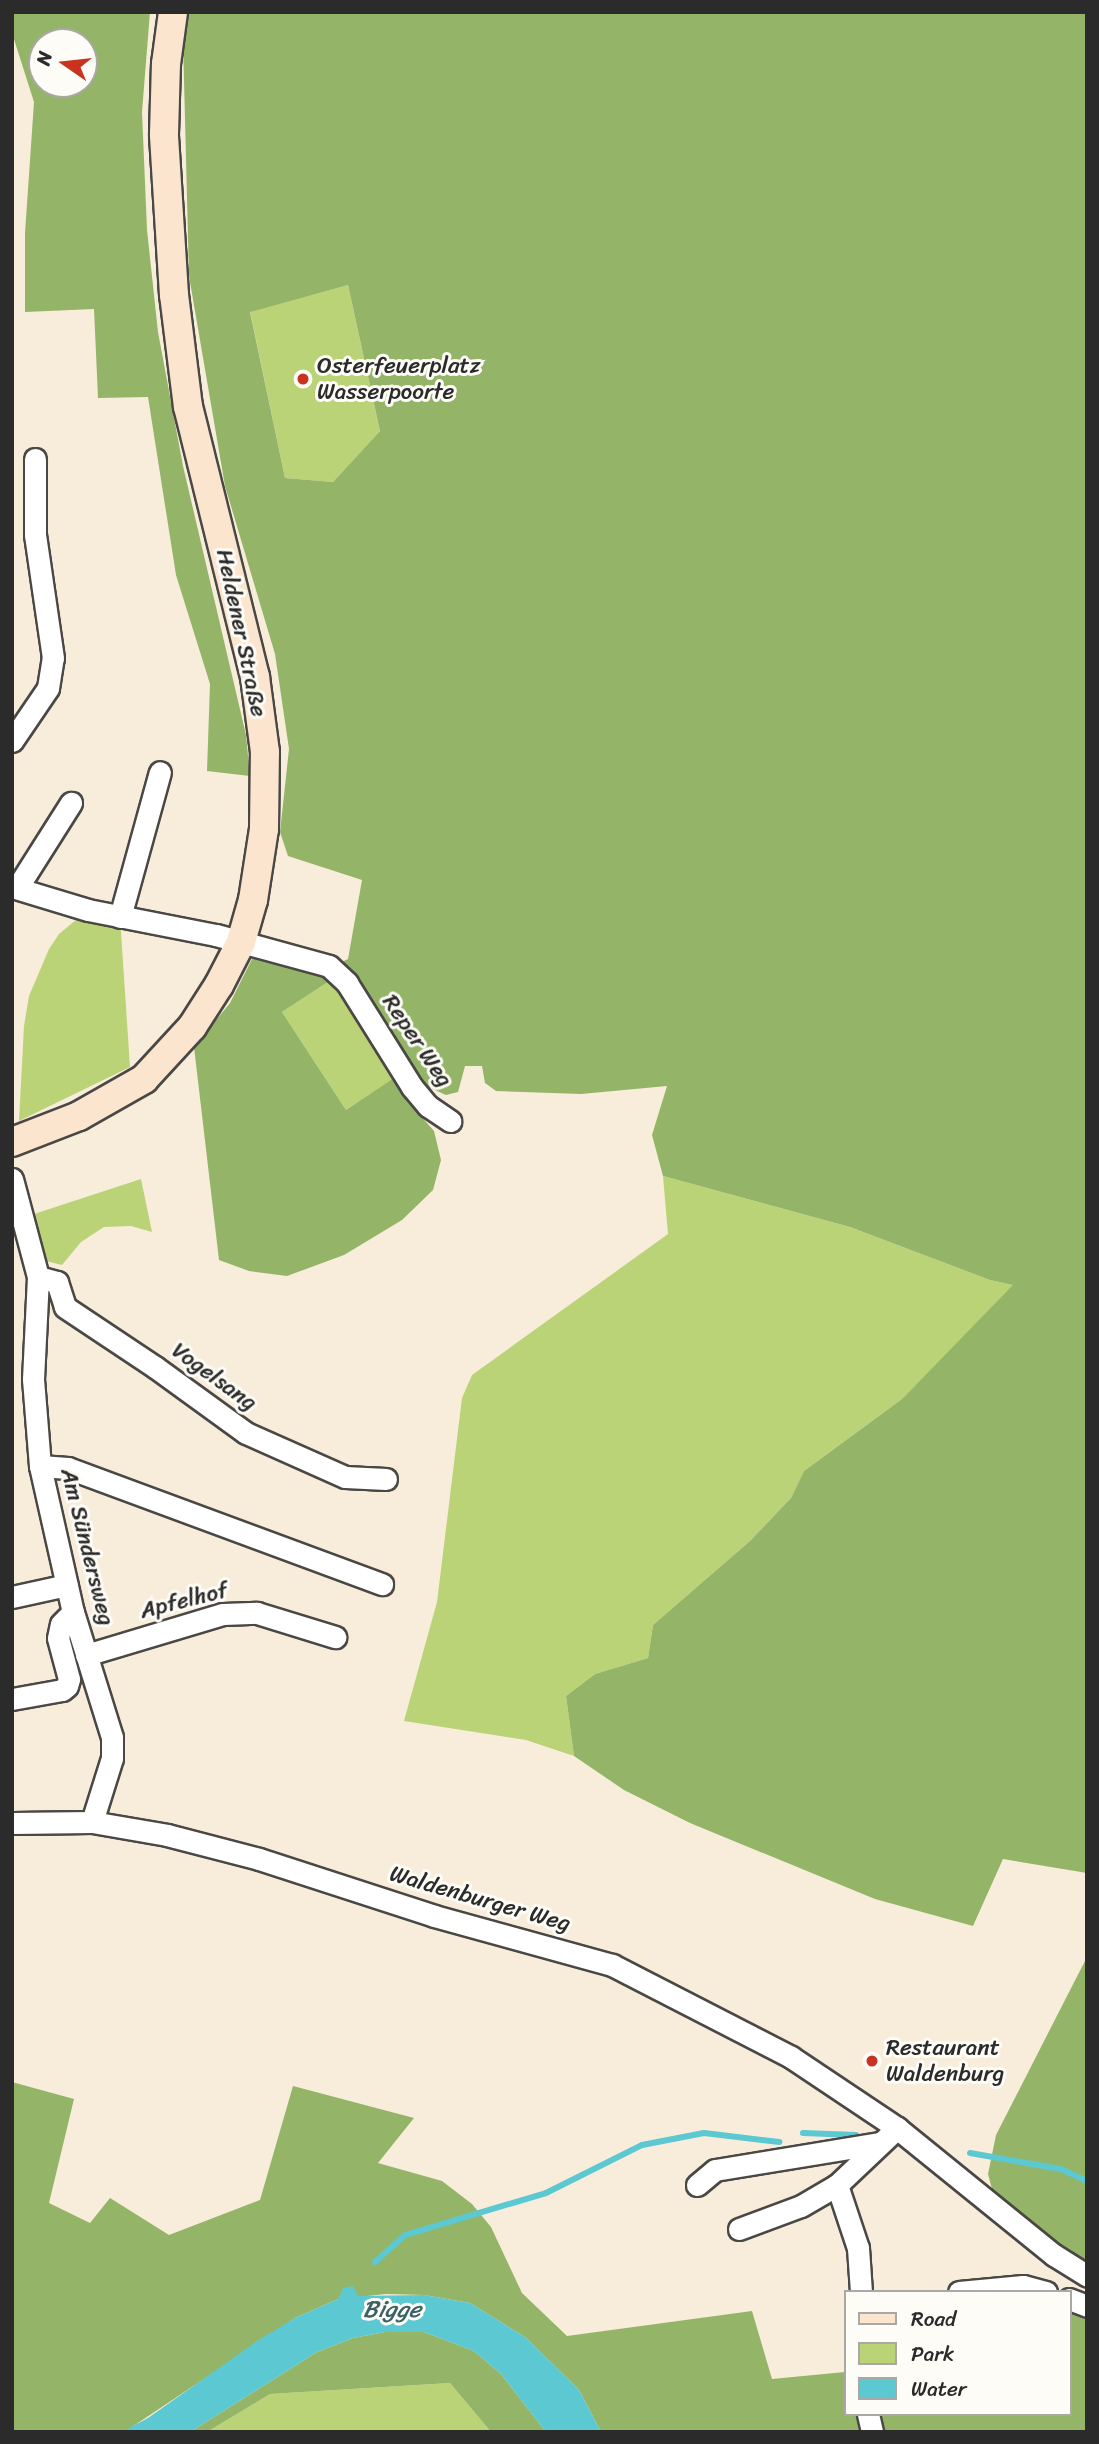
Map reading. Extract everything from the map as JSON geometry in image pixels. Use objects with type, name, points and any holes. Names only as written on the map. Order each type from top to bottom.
[{"type":"main road","name":"Heldener Straße","points":[[12,1142],[79,1116],[144,1079],[192,1027],[219,985],[241,942],[253,900],[264,829],[265,752],[255,677],[186,395],[174,295],[164,134],[166,64],[173,12]]},
{"type":"street","points":[[12,741],[48,688],[53,658],[35,536],[35,459]]},
{"type":"street","points":[[120,916],[160,772]]},
{"type":"street","points":[[71,803],[15,887],[88,910],[241,942]]},
{"type":"street","name":"Reper Weg","points":[[241,942],[329,966],[347,983],[412,1087],[428,1106],[450,1121]]},
{"type":"street","name":"Am Sündersweg","points":[[12,1179],[38,1276],[23,1380],[73,1612],[112,1737],[112,1758],[92,1822]]},
{"type":"street","name":"Vogelsang","points":[[38,1276],[57,1282],[65,1307],[155,1367],[246,1433],[345,1477],[386,1479]]},
{"type":"street","points":[[40,1466],[68,1468],[382,1584]]},
{"type":"street","points":[[12,1597],[67,1586]]},
{"type":"street","points":[[12,1699],[50,1693],[67,1686],[69,1679],[58,1638],[61,1624],[73,1612]]},
{"type":"street","name":"Apfelhof","points":[[86,1654],[223,1614],[257,1613],[335,1637]]},
{"type":"street","name":"Waldenburger Weg","points":[[12,1823],[92,1822],[167,1836],[259,1859],[434,1916],[612,1965],[791,2057],[897,2128],[1055,2255],[1087,2276]]},
{"type":"street","points":[[739,2229],[802,2206],[837,2185],[897,2128]]},
{"type":"street","points":[[697,2185],[715,2170],[879,2143]]},
{"type":"street","points":[[837,2185],[858,2248],[861,2290]]},
{"type":"street","points":[[980,2290],[1023,2286],[1038,2290]]},
{"type":"green space","points":[[12,12],[150,12],[142,112],[147,230],[158,332],[183,466],[246,735],[250,776],[207,771],[210,684],[176,575],[148,397],[98,398],[94,309],[25,312],[25,233],[33,98],[98,98],[98,28],[28,28],[28,83],[12,33]]},
{"type":"green space","points":[[188,12],[1087,12],[1087,1873],[1003,1859],[973,1926],[875,1899],[690,1823],[624,1790],[574,1756],[566,1696],[595,1674],[648,1658],[653,1625],[750,1541],[791,1498],[804,1471],[902,1399],[1013,1285],[990,1280],[850,1227],[663,1176],[652,1135],[667,1086],[581,1094],[496,1091],[485,1083],[482,1066],[465,1066],[458,1092],[446,1095],[426,1086],[413,1107],[434,1131],[441,1160],[433,1190],[402,1220],[344,1255],[287,1276],[249,1271],[219,1260],[194,1047],[230,1003],[255,953],[317,974],[348,959],[362,880],[288,856],[280,832],[289,749],[275,654],[225,486],[189,276],[183,41]],"holes":[[[348,285],[380,431],[333,482],[285,478],[250,312]],[[331,980],[394,1078],[346,1110],[282,1012]]]},
{"type":"green space","points":[[348,285],[380,431],[333,482],[285,478],[250,311]]},
{"type":"green space","points":[[88,910],[120,917],[130,1067],[19,1121],[24,1026],[29,996],[49,949],[59,934]]},
{"type":"green space","points":[[331,980],[395,1078],[346,1110],[282,1012]]},
{"type":"green space","points":[[663,1176],[850,1227],[990,1280],[1014,1285],[902,1399],[804,1471],[791,1498],[750,1541],[653,1625],[648,1658],[595,1674],[566,1696],[574,1756],[526,1740],[404,1721],[437,1602],[462,1398],[472,1375],[668,1234]]},
{"type":"green space","points":[[141,1179],[152,1232],[131,1226],[104,1227],[81,1242],[62,1265],[42,1260],[31,1215]]},
{"type":"green space","points":[[1087,1957],[1087,2276],[997,2208],[988,2174],[996,2135]]},
{"type":"green space","points":[[12,2082],[74,2099],[49,2203],[90,2223],[110,2198],[169,2235],[260,2200],[293,2086],[414,2118],[378,2163],[442,2181],[472,2204],[491,2227],[522,2293],[567,2336],[752,2311],[772,2379],[844,2372],[844,2416],[1071,2416],[1071,2302],[1087,2309],[1087,2432],[601,2432],[579,2390],[525,2337],[470,2303],[424,2295],[386,2294],[338,2299],[295,2318],[126,2431],[12,2432]]},
{"type":"green space","points":[[385,2332],[424,2332],[474,2351],[501,2374],[546,2432],[491,2432],[450,2383],[270,2394],[207,2432],[190,2432],[317,2352],[353,2338]]},
{"type":"green space","points":[[450,2383],[491,2432],[207,2432],[270,2394]]},
{"type":"water","name":"Bigge","points":[[353,2286],[358,2296],[424,2295],[470,2303],[525,2337],[579,2390],[601,2432],[546,2432],[501,2374],[474,2351],[424,2332],[385,2332],[353,2338],[317,2352],[190,2432],[122,2432],[148,2418],[257,2341],[295,2318],[338,2299],[343,2288]]},
{"type":"waterway","points":[[375,2262],[405,2235],[546,2193],[642,2145],[704,2133],[779,2142]]},
{"type":"waterway","points":[[803,2133],[856,2135]]},
{"type":"waterway","points":[[970,2153],[1061,2169],[1087,2181]]},
{"type":"place","name":"Osterfeuerplatz Wasserpoorte","points":[[303,379]]},
{"type":"place","name":"Restaurant Waldenburg","points":[[872,2061]]}]
